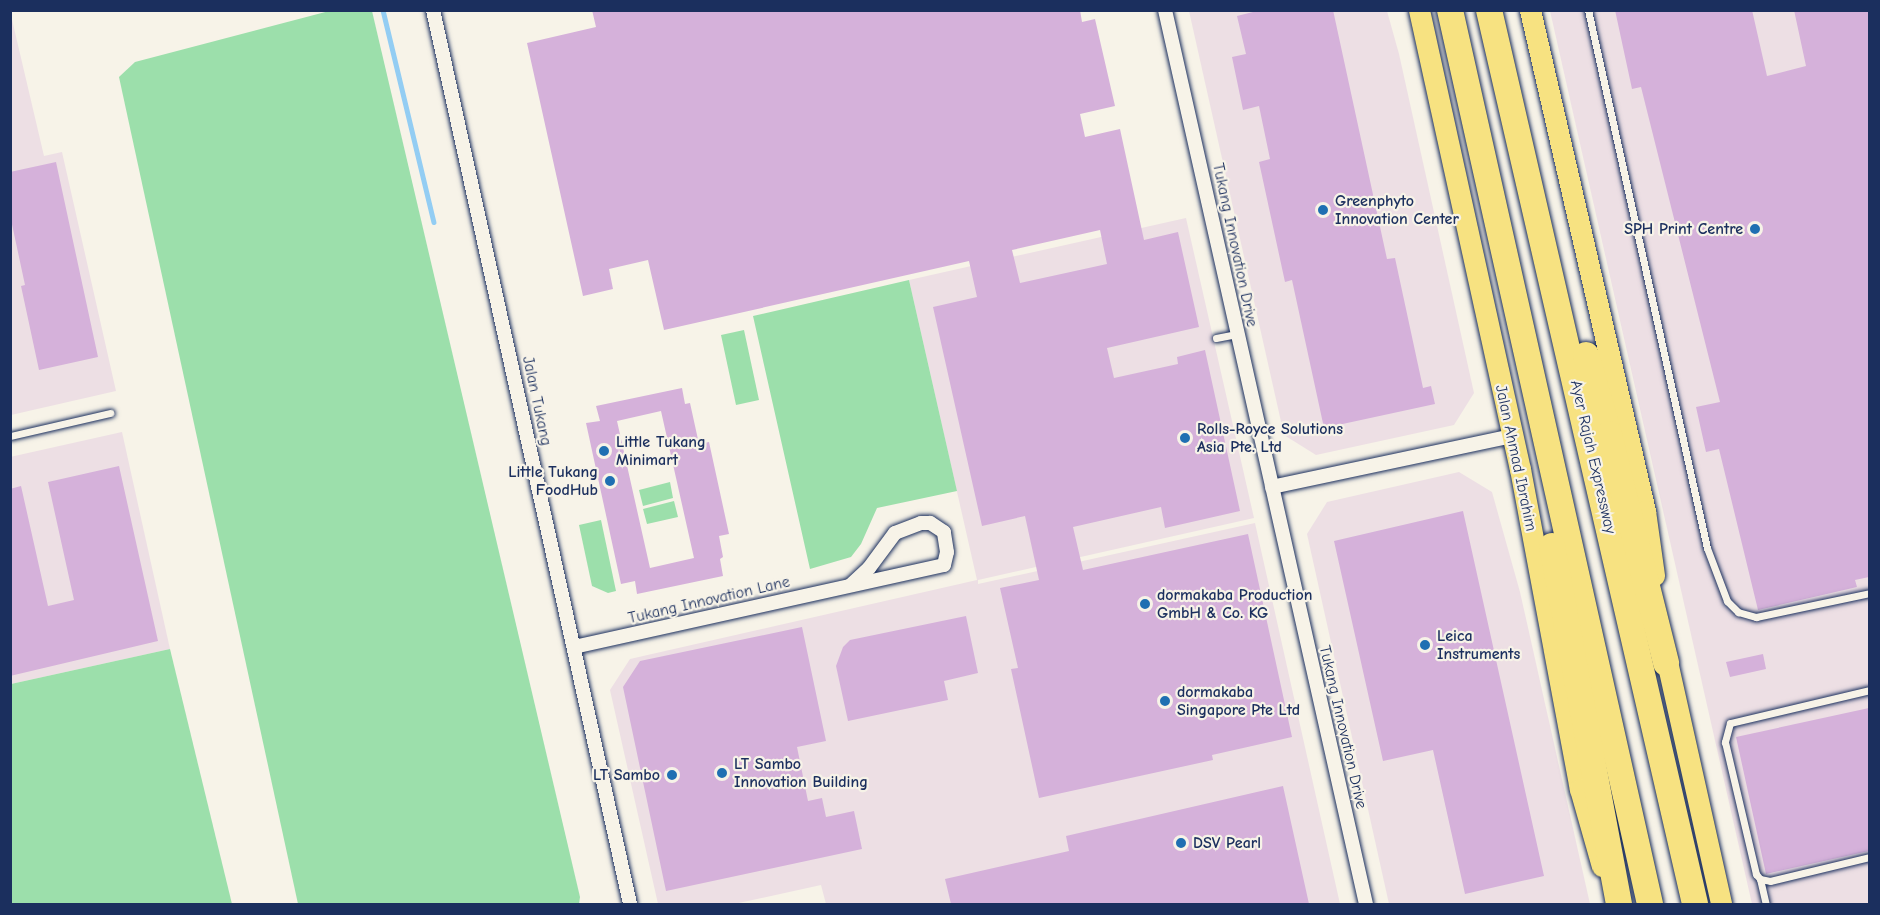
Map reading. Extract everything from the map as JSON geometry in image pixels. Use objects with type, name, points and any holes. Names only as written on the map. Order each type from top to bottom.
[{"type":"highway","points":[[1450,10],[1526,358],[1650,904]]},
{"type":"highway","name":"Ayer Rajah Expressway","points":[[1489,10],[1527,184],[1561,316],[1695,904]]},
{"type":"highway","points":[[1561,316],[1570,322],[1579,334],[1590,367],[1666,663]]},
{"type":"highway","points":[[1526,358],[1551,542],[1619,904]]},
{"type":"main road","name":"Jalan Ahmad Ibrahim","points":[[1419,10],[1548,614],[1580,789],[1613,904]]},
{"type":"main road","points":[[1530,10],[1645,511],[1666,663],[1721,904]]},
{"type":"street","name":"Jalan Tukang","points":[[432,10],[630,904]]},
{"type":"street","name":"Tukang Innovation Drive","points":[[1165,10],[1366,904]]},
{"type":"street","points":[[1272,487],[1511,436]]},
{"type":"street","name":"Tukang Innovation Lane","points":[[574,647],[944,565],[947,552],[944,532],[930,523],[921,523],[895,533],[868,568],[851,585]]},
{"type":"lane","points":[[1588,10],[1707,549],[1727,601],[1738,612],[1756,617],[1869,593]]},
{"type":"lane","points":[[1216,338],[1237,334]]},
{"type":"lane","points":[[10,436],[110,413]]},
{"type":"lane","points":[[1766,904],[1760,879],[1756,874],[1725,742],[1730,723],[1869,690]]},
{"type":"lane","points":[[1760,879],[1770,881],[1869,857]]},
{"type":"shaded area","points":[[10,11],[44,156],[62,152],[116,391],[11,415]]},
{"type":"shaded area","points":[[1189,11],[1387,11],[1399,54],[1474,393],[1454,425],[1316,455],[1284,435]]},
{"type":"shaded area","points":[[1550,11],[1869,11],[1869,904],[1752,904]]},
{"type":"shaded area","points":[[1186,218],[1254,518],[978,580],[978,584],[1255,523],[1340,904],[826,904],[821,885],[734,904],[658,904],[610,690],[630,659],[977,580],[909,280]]},
{"type":"shaded area","points":[[122,432],[170,649],[11,684],[10,457]]},
{"type":"shaded area","points":[[1459,472],[1492,492],[1520,592],[1590,904],[1389,904],[1307,534],[1327,502]]},
{"type":"green space","points":[[333,10],[372,11],[580,897],[579,904],[298,904],[119,77],[135,62]]},
{"type":"green space","points":[[909,280],[957,491],[877,508],[861,544],[851,557],[810,569],[753,316]]},
{"type":"green space","points":[[744,330],[759,400],[736,405],[721,335]]},
{"type":"green space","points":[[670,482],[673,498],[643,506],[639,490]]},
{"type":"green space","points":[[674,501],[678,517],[647,524],[643,509]]},
{"type":"green space","points":[[601,520],[616,591],[608,593],[592,586],[579,525]]},
{"type":"green space","points":[[170,649],[232,904],[11,904],[11,684]]},
{"type":"building","points":[[592,10],[1080,10],[1082,22],[1095,19],[1115,106],[1080,114],[1085,137],[1120,129],[1144,240],[1178,232],[1199,327],[1107,348],[1114,378],[1178,364],[1177,357],[1205,350],[1240,511],[1165,528],[1161,507],[1073,527],[1083,570],[1248,534],[1292,737],[1212,755],[1213,760],[1039,798],[1011,669],[1018,668],[1000,588],[1039,580],[1025,516],[982,526],[933,307],[977,297],[969,261],[664,330],[648,260],[609,269],[613,289],[583,296],[527,43],[596,27]],"holes":[[[1100,230],[1107,264],[1020,283],[1012,250]]]},
{"type":"building","name":"Greenphyto Innovation Center","points":[[1261,10],[1333,10],[1387,259],[1395,258],[1423,388],[1431,386],[1435,404],[1324,428],[1292,280],[1285,282],[1259,162],[1270,159],[1259,106],[1243,110],[1232,57],[1246,54],[1237,16]]},
{"type":"building","points":[[1615,10],[1752,10],[1767,76],[1806,66],[1794,10],[1869,10],[1869,577],[1855,580],[1857,587],[1758,610],[1719,449],[1706,452],[1696,407],[1720,402],[1641,87],[1632,89]]},
{"type":"building","points":[[56,162],[98,357],[39,370],[21,286],[25,285],[10,215],[10,172]]},
{"type":"building","points":[[682,388],[685,404],[690,403],[699,444],[709,442],[729,534],[719,536],[723,557],[720,559],[723,576],[637,594],[635,581],[621,584],[586,423],[600,421],[596,406]],"holes":[[[661,411],[694,558],[650,568],[617,421]]]},
{"type":"building","points":[[119,466],[158,641],[10,676],[10,489],[21,486],[48,606],[74,600],[48,482]]},
{"type":"building","name":"Leica Instruments","points":[[1463,511],[1544,876],[1465,894],[1433,750],[1383,761],[1334,541]]},
{"type":"building","points":[[966,616],[978,673],[944,681],[948,700],[848,721],[836,666],[843,647],[850,640]]},
{"type":"building","name":"LT Sambo Innovation Building","points":[[802,627],[826,741],[797,747],[808,801],[822,798],[826,817],[854,811],[862,849],[666,891],[623,687],[640,661]]},
{"type":"building","points":[[1763,654],[1766,669],[1730,677],[1726,662]]},
{"type":"building","points":[[1869,708],[1869,851],[1766,874],[1736,737]]},
{"type":"building","name":"DSV Pearl","points":[[1283,786],[1309,904],[951,904],[945,879],[1069,851],[1066,836]]},
{"type":"waterway","points":[[383,10],[434,222]]},
{"type":"place","name":"Greenphyto Innovation Center","points":[[1323,210]]},
{"type":"place","name":"SPH Print Centre","points":[[1755,229]]},
{"type":"place","name":"Rolls-Royce Solutions Asia Pte. Ltd","points":[[1185,438]]},
{"type":"place","name":"Little Tukang Minimart","points":[[604,451]]},
{"type":"place","name":"Little Tukang FoodHub","points":[[610,481]]},
{"type":"place","name":"dormakaba Production GmbH & Co. KG","points":[[1145,604]]},
{"type":"place","name":"Leica Instruments","points":[[1425,645]]},
{"type":"place","name":"dormakaba Singapore Pte Ltd","points":[[1165,701]]},
{"type":"place","name":"LT Sambo Innovation Building","points":[[722,773]]},
{"type":"place","name":"LT Sambo","points":[[672,775]]},
{"type":"place","name":"DSV Pearl","points":[[1181,843]]}]
